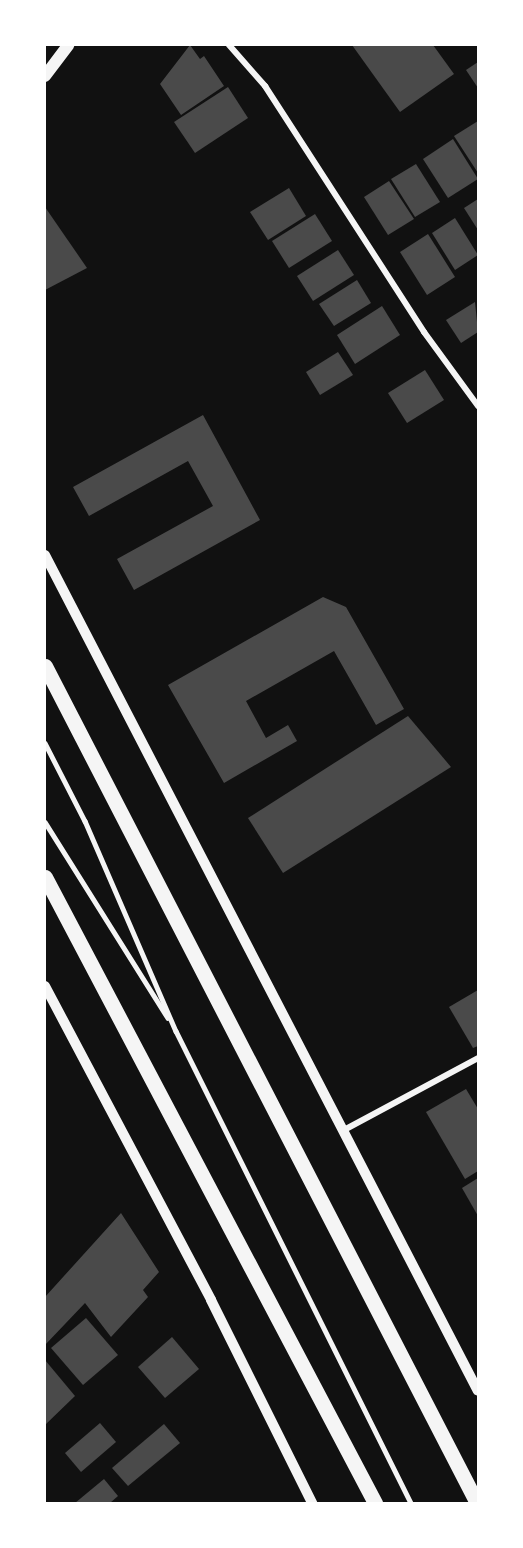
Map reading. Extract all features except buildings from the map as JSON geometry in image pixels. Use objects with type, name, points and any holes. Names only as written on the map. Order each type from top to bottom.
[{"type":"main road","points":[[45,76],[68,45]]},
{"type":"main road","points":[[45,666],[477,1503]]},
{"type":"main road","points":[[45,877],[375,1503]]},
{"type":"street","points":[[229,45],[272,95],[424,332],[478,406]]},
{"type":"street","points":[[45,555],[478,1391]]},
{"type":"street","points":[[45,986],[211,1300],[312,1503]]},
{"type":"street","points":[[344,1130],[478,1058]]},
{"type":"lane","points":[[45,743],[85,821],[176,1031],[411,1503]]},
{"type":"lane","points":[[45,822],[176,1031]]}]
